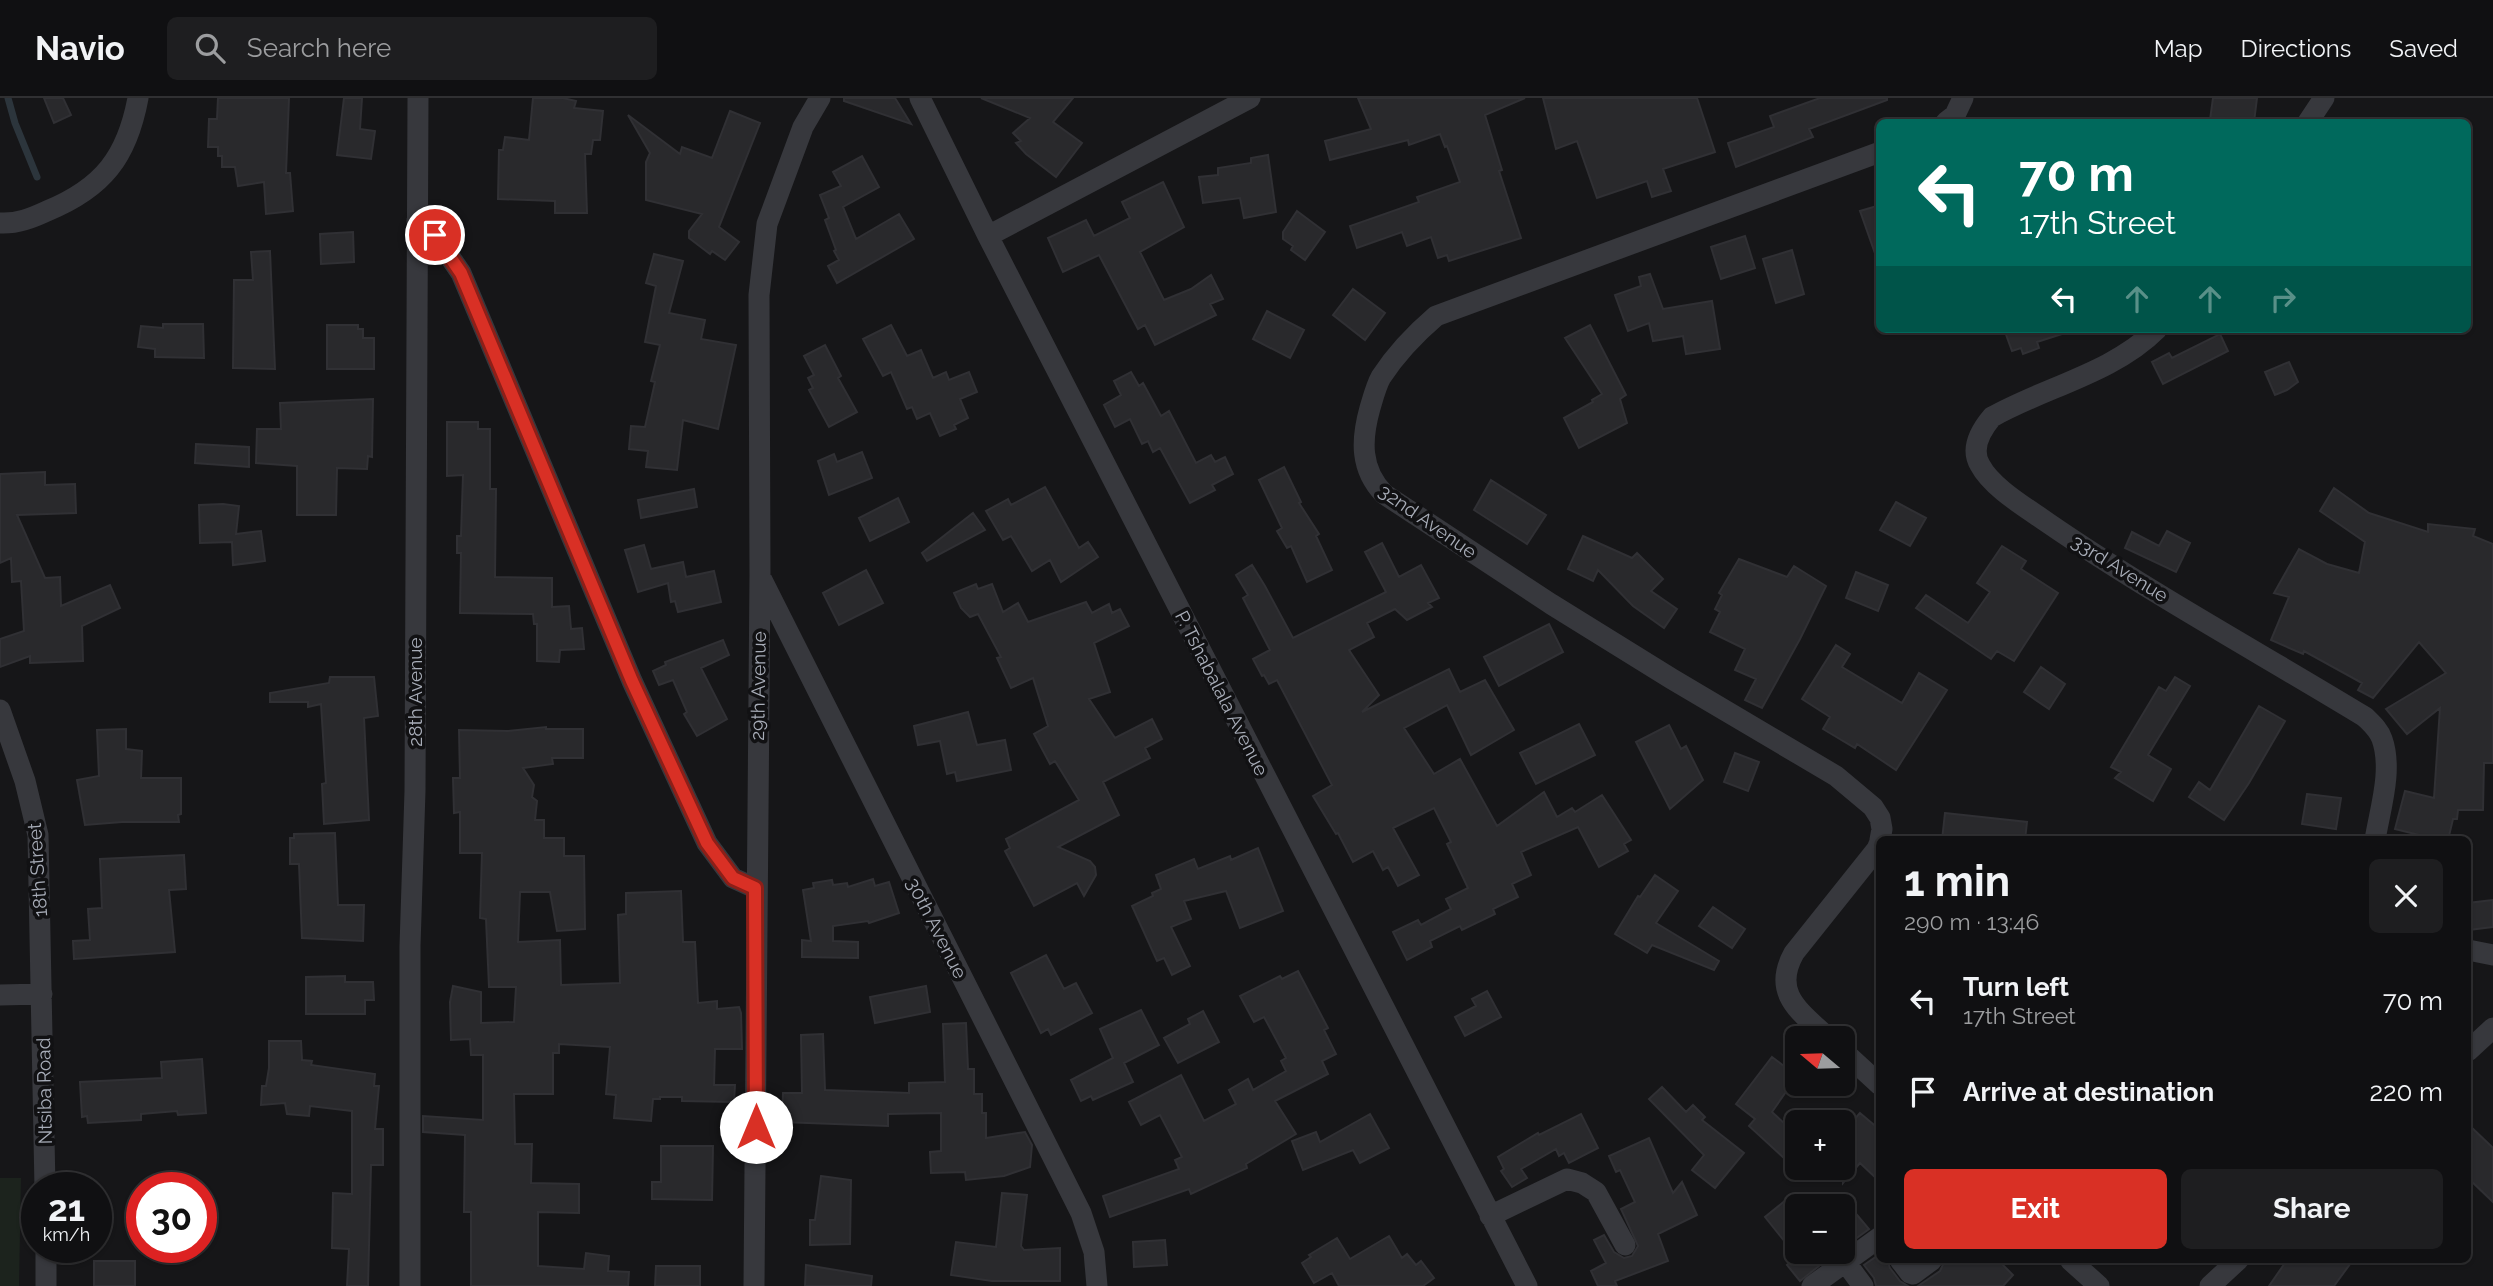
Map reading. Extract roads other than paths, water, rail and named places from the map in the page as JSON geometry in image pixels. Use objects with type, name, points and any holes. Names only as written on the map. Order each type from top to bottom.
[{"type":"street","points":[[0,223],[28,220],[65,204],[97,183],[112,167],[128,137],[138,98]]},
{"type":"street","name":"28th Avenue","points":[[410,1286],[410,946],[415,791],[418,98]]},
{"type":"street","name":"29th Avenue","points":[[754,1286],[755,888],[760,575],[759,295],[767,224],[803,127],[820,98]]},
{"type":"street","name":"P. Tshabalala Avenue","points":[[920,98],[988,236],[1527,1286]]},
{"type":"street","points":[[988,236],[1250,98]]},
{"type":"street","points":[[1950,119],[1955,115],[1963,98]]},
{"type":"street","points":[[2310,119],[2324,98]]},
{"type":"street","name":"32nd Avenue","points":[[1876,153],[1436,316],[1399,353],[1380,380],[1364,440],[1367,470],[1373,483],[1384,494],[1552,604],[1836,776],[1873,807],[1880,818],[1881,836]]},
{"type":"street","points":[[417,221],[435,235],[461,273],[632,681],[707,843],[733,878],[755,888]]},
{"type":"street","name":"33rd Avenue","points":[[2152,333],[2097,369],[1992,417],[1976,444],[1978,463],[1986,474],[2013,498],[2080,545],[2365,717],[2382,738],[2385,753],[2385,779],[2376,836]]},
{"type":"street","name":"30th Avenue","points":[[760,575],[1081,1213],[1094,1252],[1097,1286]]},
{"type":"street","name":"18th Street","points":[[0,710],[25,781],[38,835],[42,994]]},
{"type":"street","name":"32nd Avenue","points":[[1815,1026],[1794,1006],[1787,992],[1787,966],[1876,850]]},
{"type":"street","points":[[2471,951],[2493,955]]},
{"type":"street","points":[[0,995],[42,994]]},
{"type":"street","name":"Ntsiba Road","points":[[42,994],[45,1172]]},
{"type":"street","points":[[2471,1048],[2493,1028]]},
{"type":"street","points":[[1855,1062],[1876,1081]]},
{"type":"street","points":[[1490,1216],[1567,1179],[1582,1183],[1596,1192],[1625,1245]]},
{"type":"street","points":[[1855,1256],[1876,1240]]},
{"type":"street","points":[[46,1263],[46,1286]]},
{"type":"street","points":[[1902,1263],[1913,1274],[1928,1263]]},
{"type":"street","points":[[2073,1263],[2099,1286]]},
{"type":"street","points":[[2210,1286],[2235,1263]]},
{"type":"street","points":[[1812,1286],[1845,1264]]},
{"type":"street","points":[[1847,1264],[1863,1286]]},
{"type":"waterway","points":[[8,98],[37,177]]}]
